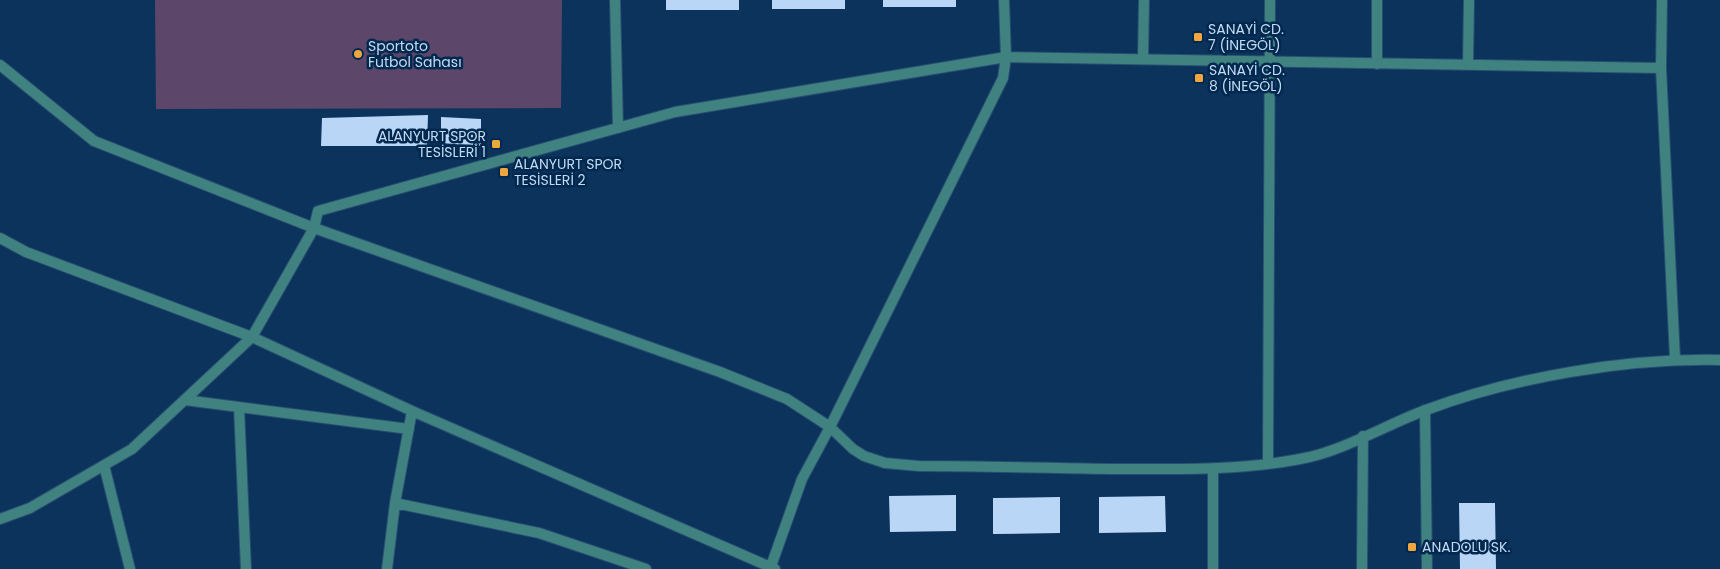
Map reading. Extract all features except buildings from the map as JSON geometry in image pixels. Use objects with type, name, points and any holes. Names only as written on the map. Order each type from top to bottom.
[{"type":"street","points":[[615,0],[618,128]]},
{"type":"street","points":[[0,238],[26,252],[252,336],[412,411],[772,568],[802,479],[830,427],[1003,78],[1006,57],[1004,0]]},
{"type":"street","points":[[1143,59],[1144,0]]},
{"type":"street","points":[[1268,463],[1270,0]]},
{"type":"street","points":[[1377,0],[1377,64]]},
{"type":"street","points":[[1468,65],[1469,0]]},
{"type":"street","points":[[1662,0],[1661,68],[1675,359]]},
{"type":"street","points":[[0,519],[30,508],[132,450],[252,336],[314,228],[318,211],[675,112],[1006,57],[1661,68]]},
{"type":"street","points":[[0,65],[94,141],[314,228],[720,372],[787,398],[830,427],[853,450],[885,463],[919,466],[1213,470],[1302,459],[1426,410],[1494,387],[1675,359],[1720,360]]},
{"type":"street","points":[[185,400],[409,429]]},
{"type":"street","points":[[239,407],[246,569]]},
{"type":"street","points":[[1426,410],[1427,569]]},
{"type":"street","points":[[387,569],[395,503],[412,411]]},
{"type":"street","points":[[1362,569],[1363,436]]},
{"type":"street","points":[[104,466],[130,569]]},
{"type":"street","points":[[1213,470],[1213,569]]},
{"type":"street","points":[[395,503],[539,533],[646,569]]},
{"type":"shaded area","name":"Sportoto Futbol Sahası","points":[[155,0],[562,0],[561,108],[156,109]]},
{"type":"place","name":"SANAYİ CD. 7 (İNEGÖL)","points":[[1198,37]]},
{"type":"place","name":"Sportoto Futbol Sahası","points":[[358,54]]},
{"type":"place","name":"SANAYİ CD. 8 (İNEGÖL)","points":[[1199,78]]},
{"type":"place","name":"ALANYURT SPOR TESİSLERİ 1","points":[[496,144]]},
{"type":"place","name":"ALANYURT SPOR TESİSLERİ 2","points":[[504,172]]},
{"type":"place","name":"ANADOLU SK.","points":[[1412,547]]}]
